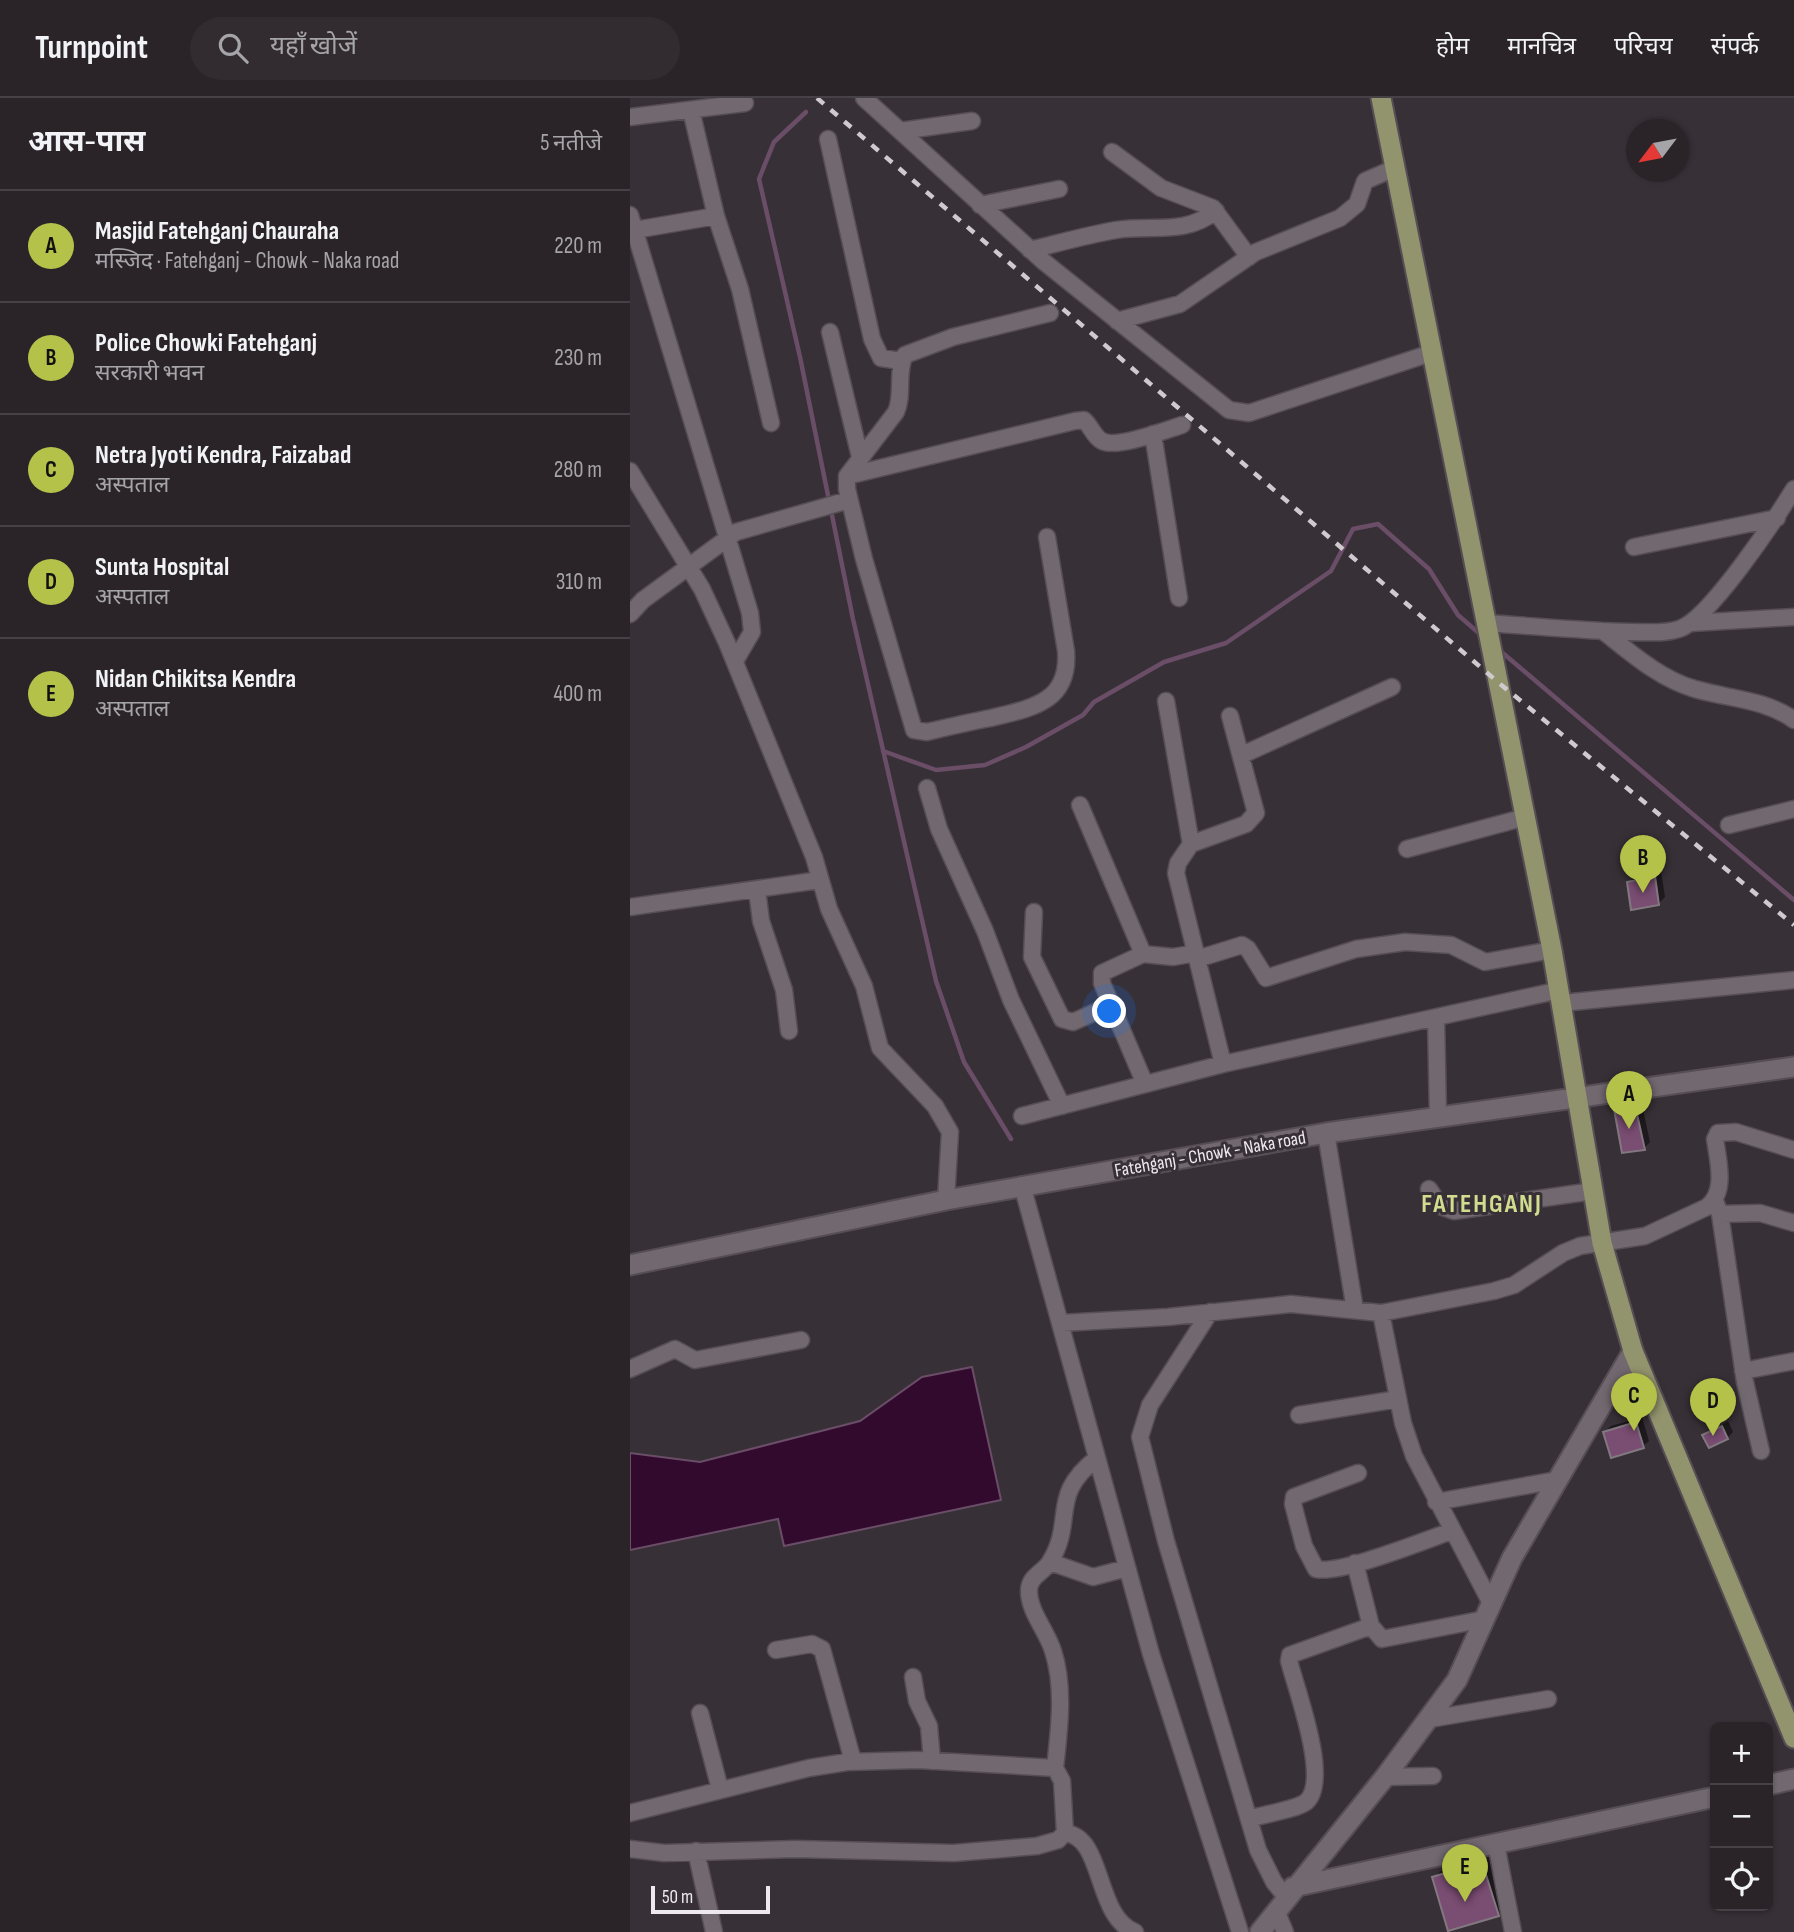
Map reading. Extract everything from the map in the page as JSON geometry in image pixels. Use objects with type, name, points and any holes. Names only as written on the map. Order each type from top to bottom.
[{"type":"main road","points":[[1381,98],[1552,950],[1602,1242],[1633,1351],[1794,1738]]},
{"type":"street","points":[[864,98],[1030,250],[1229,411],[1240,414],[1432,353]]},
{"type":"street","points":[[630,117],[745,103]]},
{"type":"street","points":[[691,110],[716,216],[740,289],[771,423]]},
{"type":"street","points":[[900,131],[972,121]]},
{"type":"street","points":[[828,139],[872,340],[881,358],[901,361]]},
{"type":"street","points":[[1112,152],[1161,188],[1204,203],[1216,211],[1249,257]]},
{"type":"street","points":[[1117,321],[1187,300],[1249,257],[1350,212],[1361,197],[1365,181],[1395,168]]},
{"type":"street","points":[[980,205],[1059,189]]},
{"type":"street","points":[[1030,250],[1112,231],[1194,225],[1216,211]]},
{"type":"street","points":[[716,216],[633,223],[727,537],[752,632],[735,661]]},
{"type":"street","points":[[1047,537],[1066,651],[1067,667],[1060,686],[1051,696],[1028,709],[921,733],[911,724],[838,503],[847,476],[896,412],[901,401],[901,361],[910,352],[953,337],[1050,313]]},
{"type":"street","points":[[830,332],[860,457]]},
{"type":"street","points":[[847,476],[1075,421],[1084,421],[1099,440],[1106,443],[1182,425]]},
{"type":"street","points":[[1153,434],[1179,598]]},
{"type":"street","points":[[630,471],[713,611],[735,661],[842,941],[864,986],[880,1048],[935,1106],[950,1132],[946,1200]]},
{"type":"street","points":[[1692,623],[1740,568],[1777,518],[1794,489]]},
{"type":"street","points":[[630,614],[643,600],[727,537],[747,528],[838,503]]},
{"type":"street","points":[[1634,547],[1777,518]]},
{"type":"street","points":[[1487,629],[1665,632],[1692,623],[1794,617]]},
{"type":"street","points":[[1603,631],[1671,680],[1694,689],[1761,703],[1794,720]]},
{"type":"street","points":[[1242,755],[1392,687]]},
{"type":"street","points":[[1167,702],[1191,844]]},
{"type":"street","points":[[1223,1064],[1176,873],[1178,863],[1191,844],[1252,821],[1256,813],[1230,716]]},
{"type":"street","points":[[928,788],[939,830],[985,931],[1011,1000],[1062,1106]]},
{"type":"street","points":[[1080,805],[1143,954]]},
{"type":"street","points":[[1729,825],[1794,808]]},
{"type":"street","points":[[1406,849],[1526,817]]},
{"type":"street","points":[[630,906],[820,880]]},
{"type":"street","points":[[757,890],[761,921],[776,958],[784,990],[789,1031]]},
{"type":"street","points":[[1034,912],[1032,957],[1062,1019],[1073,1022],[1111,1005]]},
{"type":"street","points":[[1146,1084],[1102,983],[1102,974],[1143,954],[1196,956],[1242,945],[1248,949],[1266,978],[1356,949],[1405,942],[1451,945],[1485,962],[1552,950]]},
{"type":"street","points":[[1022,1116],[1223,1064],[1436,1018],[1561,997],[1794,980]]},
{"type":"street","points":[[1436,1018],[1438,1116]]},
{"type":"street","name":"Fatehganj - Chowk - Naka road","points":[[630,1265],[1022,1185],[1326,1133],[1794,1067]]},
{"type":"street","points":[[1761,1451],[1744,1371],[1717,1208],[1719,1167],[1715,1135],[1736,1132],[1794,1150]]},
{"type":"street","points":[[1326,1133],[1355,1310]]},
{"type":"street","points":[[1022,1185],[1151,1654],[1240,1932]]},
{"type":"street","points":[[1429,1189],[1440,1206],[1454,1210],[1593,1191]]},
{"type":"street","points":[[1061,1322],[1291,1304],[1381,1313],[1514,1285],[1563,1253],[1580,1246],[1645,1236],[1717,1208],[1760,1213],[1794,1223]]},
{"type":"street","points":[[1210,1312],[1150,1405],[1140,1437],[1166,1541],[1249,1819],[1267,1871],[1285,1898],[1285,1932]]},
{"type":"street","points":[[1381,1313],[1398,1399],[1414,1456],[1488,1611]]},
{"type":"street","points":[[630,1369],[675,1349],[695,1360],[801,1340]]},
{"type":"street","points":[[1260,1932],[1385,1777],[1457,1680],[1488,1611],[1557,1480],[1633,1351]]},
{"type":"street","points":[[1744,1371],[1794,1361]]},
{"type":"street","points":[[1299,1415],[1398,1399]]},
{"type":"street","points":[[630,1849],[664,1853],[795,1849],[954,1853],[1037,1846],[1058,1840],[1065,1833],[1062,1782],[1055,1768],[1059,1729],[1057,1671],[1047,1635],[1030,1601],[1029,1589],[1031,1581],[1050,1562],[1062,1526],[1069,1487],[1097,1458]]},
{"type":"street","points":[[1358,1473],[1294,1497],[1293,1504],[1304,1546],[1316,1569],[1355,1563],[1452,1531]]},
{"type":"street","points":[[1436,1502],[1557,1480]]},
{"type":"street","points":[[1050,1562],[1093,1577],[1127,1568]]},
{"type":"street","points":[[1355,1563],[1371,1626],[1382,1639],[1388,1640],[1488,1611]]},
{"type":"street","points":[[1249,1819],[1297,1807],[1310,1797],[1316,1786],[1309,1736],[1289,1661],[1290,1655],[1371,1626]]},
{"type":"street","points":[[776,1650],[811,1644],[822,1649],[853,1762]]},
{"type":"street","points":[[913,1677],[917,1701],[929,1726],[932,1761]]},
{"type":"street","points":[[1430,1719],[1548,1699]]},
{"type":"street","points":[[700,1713],[720,1789]]},
{"type":"street","points":[[630,1813],[808,1768],[853,1762],[932,1761],[1055,1768]]},
{"type":"street","points":[[1385,1777],[1433,1776]]},
{"type":"street","points":[[1773,1784],[1794,1779]]},
{"type":"street","points":[[1285,1898],[1496,1844],[1710,1798]]},
{"type":"street","points":[[1065,1833],[1080,1836],[1086,1843],[1105,1894],[1126,1931]]},
{"type":"street","points":[[1496,1844],[1513,1932]]},
{"type":"street","points":[[696,1851],[714,1932]]},
{"type":"shaded area","points":[[972,1367],[1001,1500],[784,1546],[778,1519],[630,1550],[630,1453],[700,1462],[860,1421],[922,1377]]},
{"type":"building","points":[[1655,876],[1659,905],[1631,910],[1627,882]]},
{"type":"building","points":[[1635,1105],[1645,1150],[1622,1153],[1614,1109]]},
{"type":"building","points":[[1636,1422],[1644,1448],[1611,1458],[1603,1432]]},
{"type":"building","points":[[1722,1426],[1728,1439],[1709,1448],[1702,1435]]},
{"type":"building","points":[[1482,1862],[1499,1916],[1448,1931],[1432,1877]]},
{"type":"waterway","points":[[806,112],[774,142],[759,179],[800,357],[853,619],[936,981],[964,1062],[1011,1139]]},
{"type":"waterway","points":[[883,751],[936,770],[985,765],[1026,747],[1083,715],[1094,702],[1164,662],[1226,643],[1331,571],[1353,529],[1378,524],[1429,569],[1458,615],[1481,635]]},
{"type":"waterway","points":[[1498,649],[1794,900]]},
{"type":"railway","points":[[817,98],[1499,683],[1794,925]]},
{"type":"place","name":"Police Chowki Fatehganj","points":[[1643,893]]},
{"type":"place","name":"Masjid Fatehganj Chauraha","points":[[1629,1129]]},
{"type":"place","name":"Netra Jyoti Kendra, Faizabad","points":[[1634,1431]]},
{"type":"place","name":"Sunta Hospital","points":[[1713,1436]]},
{"type":"place","name":"Nidan Chikitsa Kendra","points":[[1465,1902]]},
{"type":"district","name":"FATEHGANJ","points":[[1482,1203]]}]
